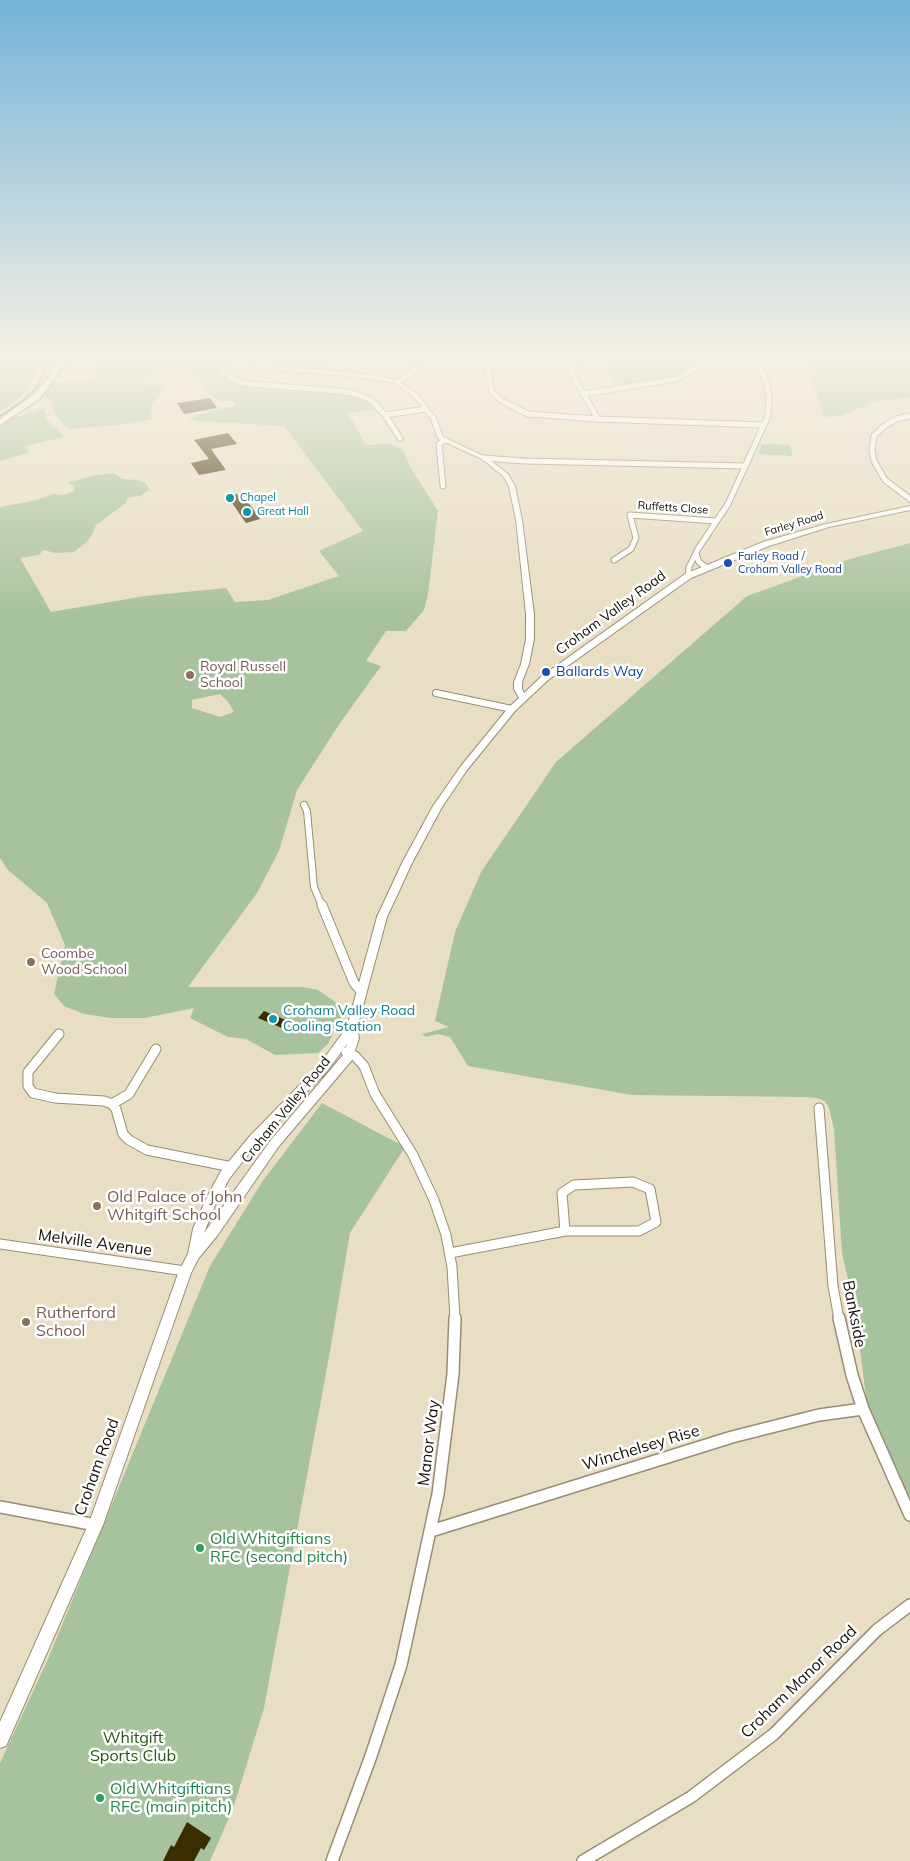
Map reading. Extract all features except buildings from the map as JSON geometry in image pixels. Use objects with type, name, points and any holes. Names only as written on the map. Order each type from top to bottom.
[{"type":"street","points":[[443,486],[439,444],[444,441]]},
{"type":"street","points":[[447,441],[484,458],[506,475],[512,486],[525,556],[530,614],[530,639],[525,664],[518,682],[518,689],[523,697]]},
{"type":"street","name":"Croham Valley Road","points":[[212,1201],[232,1167],[254,1139],[354,1038],[352,1028],[382,917],[407,863],[438,806],[464,768],[523,697],[586,648],[688,576],[689,567],[716,520],[728,504],[757,441]]},
{"type":"street","points":[[873,441],[872,450],[874,461],[885,480],[910,499]]},
{"type":"street","points":[[484,458],[746,466]]},
{"type":"street","points":[[498,468],[506,460]]},
{"type":"street","name":"Farley Road","points":[[688,576],[766,544],[828,524],[910,508]]},
{"type":"street","name":"Ruffetts Close","points":[[614,560],[631,549],[636,538],[630,515],[716,520]]},
{"type":"street","points":[[696,554],[697,560],[707,568]]},
{"type":"street","points":[[436,693],[512,708]]},
{"type":"street","points":[[304,805],[307,812],[314,887],[354,982],[362,992]]},
{"type":"street","points":[[59,1034],[28,1072],[28,1086],[33,1093],[55,1098],[104,1101],[112,1104],[116,1109],[123,1134],[129,1140],[147,1150],[232,1167]]},
{"type":"street","points":[[112,1104],[129,1094],[156,1050]]},
{"type":"street","name":"Croham Valley Road","points":[[194,1254],[213,1232],[275,1143],[338,1070],[343,1050]]},
{"type":"street","name":"Manor Way","points":[[332,1861],[371,1756],[401,1665],[431,1531],[439,1484],[455,1350],[455,1303],[450,1253],[434,1200],[420,1167],[375,1094],[364,1066],[343,1050]]},
{"type":"street","name":"Bankside","points":[[819,1108],[833,1286],[849,1366],[864,1408],[910,1515]]},
{"type":"street","points":[[450,1253],[565,1231],[639,1231],[656,1222],[650,1189],[633,1182],[574,1185],[562,1193],[565,1231]]},
{"type":"street","name":"Croham Road","points":[[0,1740],[96,1525],[185,1271],[194,1254],[200,1229],[212,1201]]},
{"type":"street","name":"Melville Avenue","points":[[0,1244],[185,1271]]},
{"type":"street","name":"Winchelsey Rise","points":[[431,1531],[732,1437],[819,1415],[864,1408]]},
{"type":"street","points":[[0,1507],[96,1525]]},
{"type":"street","name":"Croham Manor Road","points":[[583,1861],[691,1797],[774,1734],[877,1630],[910,1605]]},
{"type":"green space","points":[[0,441],[47,441],[24,446],[30,452],[0,461]]},
{"type":"green space","name":"Royal Russell School","points":[[295,441],[364,441],[366,445],[389,444],[402,449],[412,470],[438,511],[428,594],[424,610],[406,631],[386,631],[366,661],[381,666],[340,723],[297,790],[279,851],[257,893],[188,987],[302,987],[318,990],[345,1009],[328,1044],[318,1053],[275,1055],[246,1039],[228,1037],[190,1018],[194,1008],[145,1018],[111,1018],[84,1014],[64,1006],[54,994],[65,945],[47,903],[8,870],[0,858],[0,507],[37,500],[54,494],[64,495],[74,491],[74,486],[67,483],[96,475],[114,473],[122,479],[137,480],[147,484],[149,490],[140,496],[127,498],[126,503],[96,525],[87,542],[74,552],[56,553],[43,550],[39,555],[20,558],[51,612],[145,596],[226,588],[235,602],[268,600],[339,576],[319,551],[363,531]],"holes":[[[220,694],[234,712],[220,717],[192,708],[192,700]]]},
{"type":"green space","points":[[762,444],[790,445],[793,456],[758,454]]},
{"type":"green space","points":[[910,543],[910,1505],[867,1404],[855,1311],[842,1253],[834,1129],[829,1108],[825,1101],[806,1097],[632,1095],[468,1066],[450,1037],[438,1034],[426,1037],[422,1034],[449,1027],[435,1021],[455,932],[481,872],[556,762],[747,596],[850,559]]},
{"type":"green space","name":"Whitgift Sports Club","points":[[322,1103],[405,1147],[350,1233],[264,1708],[233,1809],[210,1861],[0,1861],[0,1763],[48,1659],[210,1266],[262,1182]]},
{"type":"place","name":"Chapel","points":[[230,498]]},
{"type":"place","name":"Great Hall","points":[[247,512]]},
{"type":"place","name":"Farley Road / Croham Valley Road","points":[[728,563]]},
{"type":"place","name":"Ballards Way","points":[[546,672]]},
{"type":"place","name":"Royal Russell School","points":[[190,675]]},
{"type":"place","name":"Coombe Wood School","points":[[31,962]]},
{"type":"place","name":"Croham Valley Road Cooling Station","points":[[273,1019]]},
{"type":"place","name":"Old Palace of John Whitgift School","points":[[97,1206]]},
{"type":"place","name":"Rutherford School","points":[[26,1322]]},
{"type":"place","name":"Old Whitgiftians RFC (second pitch)","points":[[200,1548]]},
{"type":"place","name":"Old Whitgiftians RFC (main pitch)","points":[[100,1798]]}]
